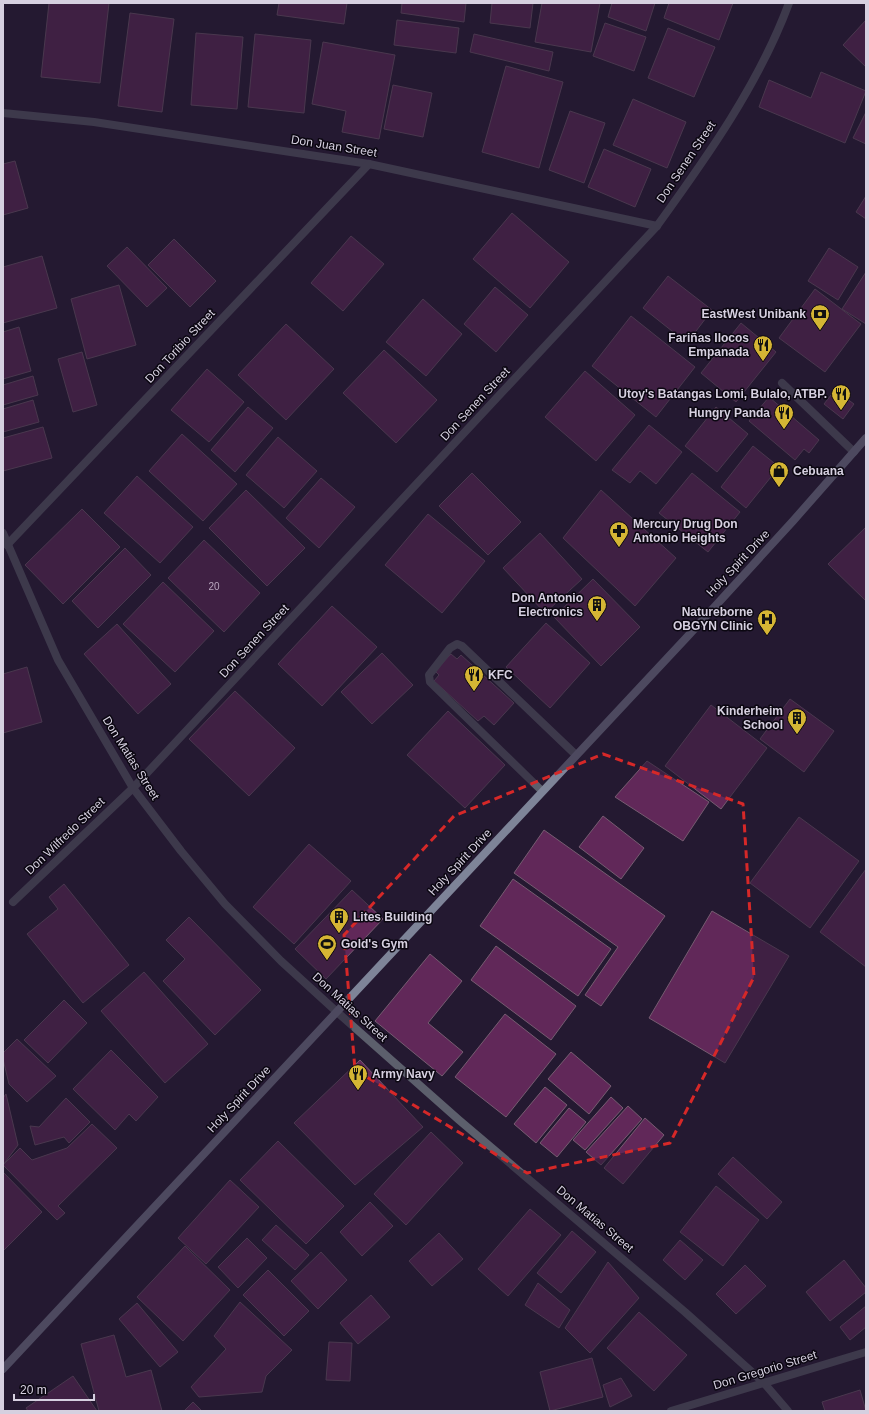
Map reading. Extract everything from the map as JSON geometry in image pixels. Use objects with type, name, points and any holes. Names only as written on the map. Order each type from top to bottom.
[{"type":"main road","name":"Holy Spirit Drive","points":[[3,1369],[788,527],[866,438]]},
{"type":"street","name":"Don Senen Street","points":[[133,788],[657,226],[700,167],[740,102],[777,35],[788,3]]},
{"type":"street","name":"Don Juan Street","points":[[3,113],[94,122],[369,164],[657,226]]},
{"type":"street","name":"Don Toribio Street","points":[[7,545],[369,164]]},
{"type":"street","points":[[782,383],[854,452]]},
{"type":"street","name":"Don Matias Street","points":[[3,533],[58,660],[133,788],[181,852],[225,904],[281,961],[337,1012],[459,1120],[685,1312],[764,1383],[788,1411]]},
{"type":"street","points":[[542,791],[430,682],[429,675],[450,648],[457,644],[462,646],[576,755]]},
{"type":"street","name":"Don Wilfredo Street","points":[[14,902],[133,788]]},
{"type":"street","name":"Don Gregorio Street","points":[[671,1411],[866,1352]]},
{"type":"highlighted area","points":[[603,754],[743,804],[754,977],[670,1143],[527,1173],[355,1070],[344,935],[454,816]]},
{"type":"building","points":[[49,3],[109,3],[100,83],[41,77]]},
{"type":"building","points":[[279,3],[347,3],[344,24],[277,15]]},
{"type":"building","points":[[402,3],[466,3],[464,22],[401,13]]},
{"type":"building","points":[[492,3],[533,3],[530,28],[490,23]]},
{"type":"building","points":[[542,3],[600,3],[591,52],[535,42]]},
{"type":"building","points":[[612,3],[655,3],[646,31],[608,17]]},
{"type":"building","points":[[669,3],[733,3],[719,40],[664,18]]},
{"type":"building","points":[[130,13],[174,19],[162,112],[118,106]]},
{"type":"building","points":[[397,20],[459,28],[456,53],[394,45]]},
{"type":"building","points":[[866,20],[866,67],[843,45]]},
{"type":"building","points":[[605,23],[646,37],[634,71],[593,56]]},
{"type":"building","points":[[668,28],[715,47],[694,97],[648,78]]},
{"type":"building","points":[[196,33],[243,37],[237,109],[191,105]]},
{"type":"building","points":[[255,34],[311,40],[304,113],[248,107]]},
{"type":"building","points":[[474,34],[553,52],[549,71],[470,52]]},
{"type":"building","points":[[323,42],[395,55],[379,139],[342,132],[346,111],[312,104]]},
{"type":"building","points":[[506,66],[563,82],[539,168],[482,152]]},
{"type":"building","points":[[821,72],[866,91],[845,143],[759,107],[769,80],[811,98]]},
{"type":"building","points":[[393,85],[432,93],[423,137],[384,129]]},
{"type":"building","points":[[633,99],[686,122],[667,168],[613,145]]},
{"type":"building","points":[[570,111],[605,123],[584,183],[549,170]]},
{"type":"building","points":[[866,112],[866,144],[853,138]]},
{"type":"building","points":[[604,149],[651,169],[635,207],[588,187]]},
{"type":"building","points":[[15,161],[28,208],[3,215],[3,164]]},
{"type":"building","points":[[866,196],[866,219],[856,212]]},
{"type":"building","points":[[512,213],[569,262],[530,308],[473,259]]},
{"type":"building","points":[[351,236],[384,264],[343,311],[311,283]]},
{"type":"building","points":[[174,239],[216,281],[190,307],[148,265]]},
{"type":"building","points":[[127,247],[167,288],[147,307],[107,266]]},
{"type":"building","points":[[829,248],[858,267],[838,300],[808,281]]},
{"type":"building","points":[[42,256],[57,308],[3,323],[3,267]]},
{"type":"building","points":[[866,272],[866,324],[842,309]]},
{"type":"building","points":[[668,276],[712,310],[687,343],[643,308]]},
{"type":"building","points":[[119,285],[136,345],[87,359],[71,299]]},
{"type":"building","points":[[495,287],[528,315],[496,352],[464,324]]},
{"type":"building","name":"EastWest Unibank","points":[[815,289],[861,324],[825,372],[779,338]]},
{"type":"building","points":[[423,299],[462,334],[426,376],[386,342]]},
{"type":"building","points":[[631,316],[695,367],[656,417],[592,366]]},
{"type":"building","points":[[741,323],[776,352],[736,402],[701,373]]},
{"type":"building","points":[[286,324],[334,369],[286,420],[238,375]]},
{"type":"building","points":[[19,327],[31,371],[3,379],[3,332]]},
{"type":"building","points":[[384,350],[437,400],[396,443],[343,393]]},
{"type":"building","points":[[82,352],[97,405],[73,412],[58,359]]},
{"type":"building","points":[[207,369],[244,402],[209,442],[171,410]]},
{"type":"building","points":[[585,371],[635,415],[596,461],[545,417]]},
{"type":"building","points":[[33,376],[38,395],[3,405],[3,385]]},
{"type":"building","name":"Utoy's Batangas Lomi, Bulalo, ATBP.","points":[[835,390],[854,404],[843,419],[824,404]]},
{"type":"building","name":"Hungry Panda","points":[[769,397],[819,440],[809,453],[804,449],[795,460],[749,421]]},
{"type":"building","points":[[33,400],[39,422],[3,432],[3,409]]},
{"type":"building","points":[[248,407],[273,428],[235,472],[211,450]]},
{"type":"building","points":[[716,407],[748,434],[717,472],[685,446]]},
{"type":"building","points":[[649,425],[682,452],[656,484],[640,471],[630,483],[612,470]]},
{"type":"building","points":[[43,427],[52,458],[3,471],[3,438]]},
{"type":"building","points":[[182,434],[237,484],[203,521],[149,471]]},
{"type":"building","points":[[278,437],[317,471],[284,508],[246,475]]},
{"type":"building","points":[[753,446],[779,467],[746,508],[721,487]]},
{"type":"building","points":[[472,473],[521,522],[488,555],[439,506]]},
{"type":"building","points":[[692,473],[740,512],[708,552],[659,513]]},
{"type":"building","points":[[137,476],[193,527],[160,563],[104,513]]},
{"type":"building","points":[[321,478],[355,507],[319,548],[286,518]]},
{"type":"building","points":[[246,490],[305,548],[267,586],[209,528]]},
{"type":"building","name":"Mercury Drug Don Antonio Heights","points":[[601,490],[676,558],[635,606],[563,538]]},
{"type":"building","points":[[82,509],[120,547],[63,604],[25,565]]},
{"type":"building","points":[[428,514],[485,561],[442,613],[385,565]]},
{"type":"building","points":[[866,527],[866,601],[828,564]]},
{"type":"building","points":[[540,533],[582,579],[545,613],[503,568]]},
{"type":"building","points":[[204,540],[260,593],[224,632],[168,578]]},
{"type":"building","points":[[125,548],[151,575],[98,628],[72,601]]},
{"type":"building","name":"Don Antonio Electronics","points":[[593,579],[640,627],[601,666],[554,617]]},
{"type":"building","points":[[163,582],[214,631],[175,672],[123,624]]},
{"type":"building","points":[[332,606],[377,647],[322,706],[278,664]]},
{"type":"building","points":[[546,623],[590,663],[550,708],[506,667]]},
{"type":"building","points":[[117,624],[171,684],[138,714],[84,654]]},
{"type":"building","points":[[382,653],[413,685],[372,724],[341,692]]},
{"type":"building","name":"KFC","points":[[451,654],[457,659],[461,655],[514,703],[494,725],[484,716],[478,721],[434,681],[439,675],[435,671]]},
{"type":"building","points":[[27,667],[42,722],[3,733],[3,674]]},
{"type":"building","points":[[235,691],[295,748],[249,796],[189,739]]},
{"type":"building","name":"Kinderheim School","points":[[790,699],[834,731],[804,772],[760,739]]},
{"type":"building","points":[[711,705],[767,748],[721,809],[665,766]]},
{"type":"building","points":[[448,711],[505,765],[465,808],[407,755]]},
{"type":"building","points":[[647,761],[709,802],[683,841],[615,797]]},
{"type":"building","points":[[603,816],[644,848],[621,879],[579,847]]},
{"type":"building","points":[[799,817],[859,861],[810,928],[750,883]]},
{"type":"building","points":[[544,830],[665,916],[601,1006],[585,995],[618,947],[514,873]]},
{"type":"building","points":[[309,844],[351,881],[294,944],[253,907]]},
{"type":"building","points":[[866,869],[866,967],[820,932]]},
{"type":"building","points":[[513,879],[611,949],[578,996],[480,926]]},
{"type":"building","points":[[64,884],[129,965],[83,1003],[27,934],[58,909],[49,897]]},
{"type":"building","name":"Lites Building","points":[[352,890],[383,919],[326,979],[295,949]]},
{"type":"building","points":[[712,911],[789,956],[725,1063],[649,1018]]},
{"type":"building","points":[[189,917],[261,990],[215,1035],[163,981],[185,959],[166,940]]},
{"type":"building","points":[[496,946],[576,1006],[551,1040],[471,980]]},
{"type":"building","points":[[430,954],[462,981],[428,1023],[463,1052],[442,1076],[375,1021]]},
{"type":"building","points":[[144,972],[208,1044],[165,1083],[101,1011]]},
{"type":"building","points":[[64,1000],[87,1023],[48,1063],[24,1040]]},
{"type":"building","points":[[505,1014],[556,1054],[506,1117],[455,1077]]},
{"type":"building","points":[[17,1039],[56,1076],[27,1102],[9,1084],[3,1059],[3,1053]]},
{"type":"building","points":[[111,1050],[158,1097],[136,1121],[129,1114],[115,1130],[73,1089]]},
{"type":"building","points":[[571,1052],[611,1086],[589,1114],[548,1079]]},
{"type":"building","name":"Army Navy","points":[[360,1060],[423,1127],[355,1185],[294,1123]]},
{"type":"building","points":[[545,1087],[567,1105],[536,1143],[514,1124]]},
{"type":"building","points":[[6,1094],[18,1145],[3,1165],[3,1098]]},
{"type":"building","points":[[611,1097],[623,1108],[585,1150],[573,1140]]},
{"type":"building","points":[[66,1098],[90,1122],[69,1143],[64,1137],[35,1145],[30,1126],[39,1127]]},
{"type":"building","points":[[628,1106],[642,1119],[601,1165],[586,1152]]},
{"type":"building","points":[[569,1108],[586,1122],[557,1157],[540,1143]]},
{"type":"building","points":[[645,1118],[664,1135],[623,1184],[604,1168]]},
{"type":"building","points":[[92,1124],[117,1148],[58,1206],[65,1213],[57,1220],[3,1165],[20,1148],[32,1160],[67,1148]]},
{"type":"building","points":[[431,1132],[463,1163],[406,1225],[374,1194]]},
{"type":"building","points":[[278,1141],[344,1206],[306,1244],[240,1180]]},
{"type":"building","points":[[733,1157],[782,1202],[767,1219],[718,1174]]},
{"type":"building","points":[[3,1172],[42,1212],[3,1251]]},
{"type":"building","points":[[230,1180],[259,1207],[206,1264],[178,1238]]},
{"type":"building","points":[[716,1186],[759,1220],[723,1266],[680,1232]]},
{"type":"building","points":[[370,1202],[393,1226],[362,1256],[340,1232]]},
{"type":"building","points":[[530,1209],[561,1235],[508,1296],[478,1269]]},
{"type":"building","points":[[276,1225],[309,1255],[295,1270],[262,1240]]},
{"type":"building","points":[[572,1231],[596,1252],[561,1293],[537,1273]]},
{"type":"building","points":[[439,1233],[463,1259],[432,1286],[409,1261]]},
{"type":"building","points":[[247,1238],[267,1258],[238,1288],[218,1267]]},
{"type":"building","points":[[680,1240],[703,1260],[685,1280],[663,1260]]},
{"type":"building","points":[[185,1246],[230,1290],[183,1341],[137,1297]]},
{"type":"building","points":[[321,1252],[347,1280],[318,1309],[291,1281]]},
{"type":"building","points":[[844,1260],[866,1288],[866,1292],[830,1321],[806,1292]]},
{"type":"building","points":[[608,1262],[639,1298],[590,1353],[565,1328]]},
{"type":"building","points":[[745,1265],[766,1286],[736,1314],[716,1294]]},
{"type":"building","points":[[268,1270],[309,1311],[284,1336],[243,1295]]},
{"type":"building","points":[[538,1283],[570,1310],[559,1328],[525,1305]]},
{"type":"building","points":[[371,1295],[390,1317],[358,1344],[340,1323]]},
{"type":"building","points":[[240,1302],[292,1350],[266,1376],[262,1392],[199,1397],[191,1387],[226,1349],[214,1336]]},
{"type":"building","points":[[137,1303],[178,1352],[160,1367],[119,1319]]},
{"type":"building","points":[[866,1306],[866,1327],[850,1340],[840,1327]]},
{"type":"building","points":[[639,1312],[687,1355],[654,1391],[607,1348]]},
{"type":"building","points":[[114,1335],[126,1377],[151,1370],[162,1411],[99,1411],[81,1344]]},
{"type":"building","points":[[329,1342],[352,1343],[350,1381],[326,1380]]},
{"type":"building","points":[[592,1358],[603,1397],[550,1411],[540,1372]]},
{"type":"building","points":[[73,1376],[97,1411],[28,1411],[26,1408]]},
{"type":"building","points":[[621,1378],[632,1396],[610,1407],[603,1385]]},
{"type":"building","points":[[860,1390],[866,1411],[825,1411],[822,1402]]},
{"type":"building","points":[[193,1402],[202,1411],[184,1411]]},
{"type":"place","name":"EastWest Unibank","points":[[820,331]]},
{"type":"place","name":"Fariñas Ilocos Empanada","points":[[763,362]]},
{"type":"place","name":"Utoy's Batangas Lomi, Bulalo, ATBP.","points":[[841,411]]},
{"type":"place","name":"Hungry Panda","points":[[784,430]]},
{"type":"place","name":"Cebuana","points":[[779,488]]},
{"type":"place","name":"Mercury Drug Don Antonio Heights","points":[[619,548]]},
{"type":"place","name":"Don Antonio Electronics","points":[[597,622]]},
{"type":"place","name":"Natureborne OBGYN Clinic","points":[[767,636]]},
{"type":"place","name":"KFC","points":[[474,692]]},
{"type":"place","name":"Kinderheim School","points":[[797,735]]},
{"type":"place","name":"Lites Building","points":[[339,934]]},
{"type":"place","name":"Gold's Gym","points":[[327,961]]},
{"type":"place","name":"Army Navy","points":[[358,1091]]}]
